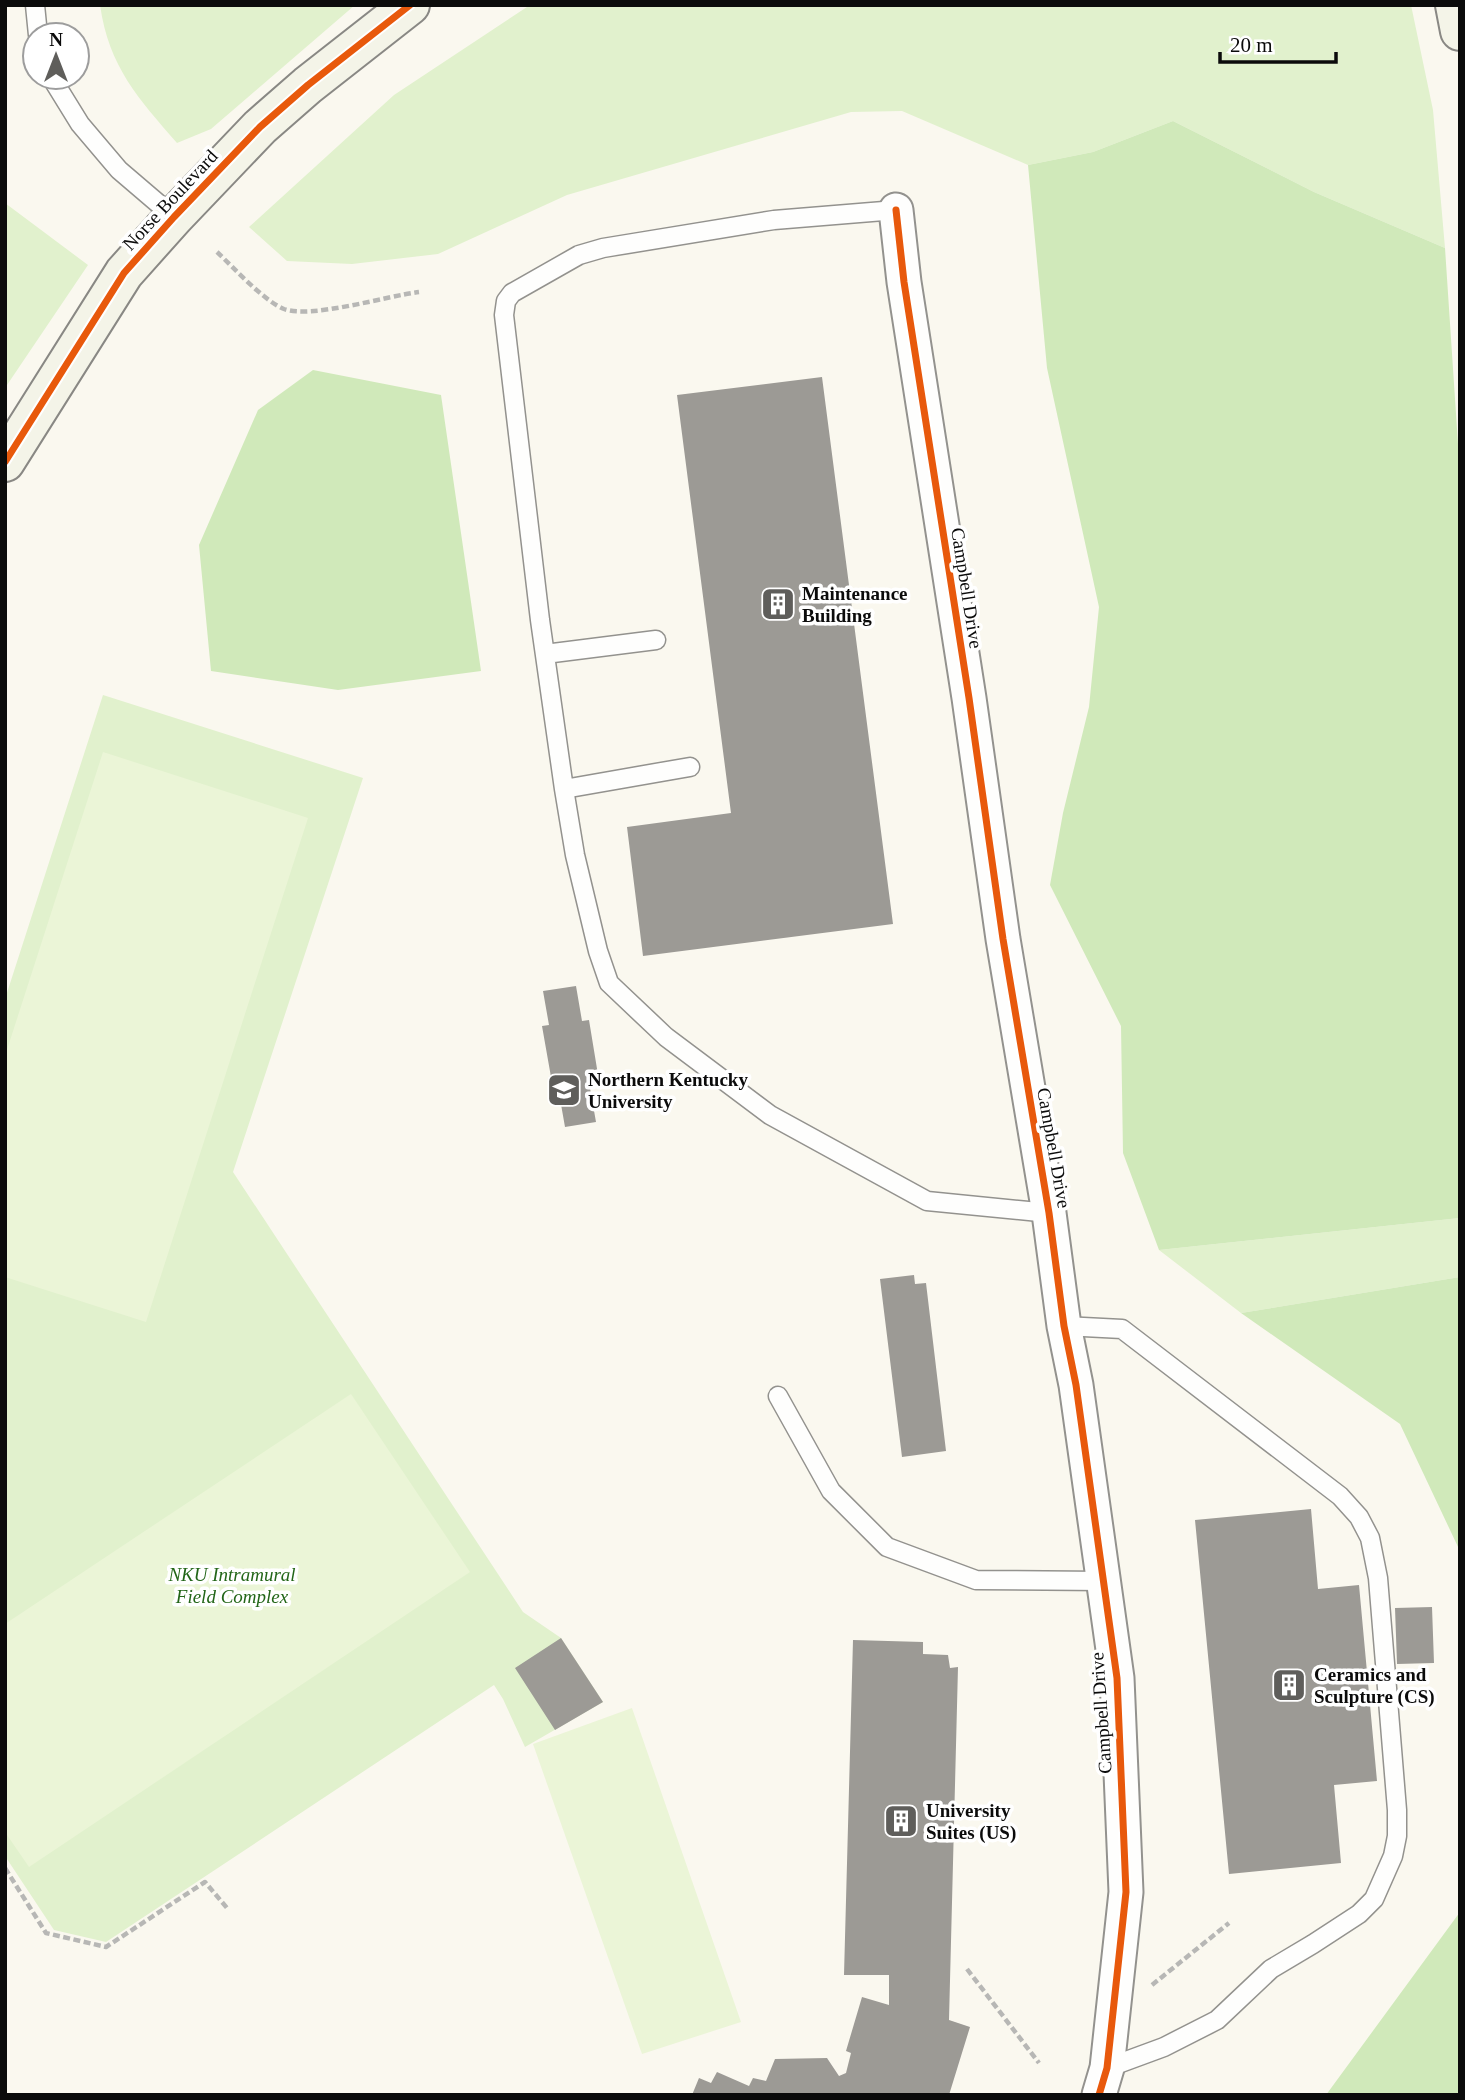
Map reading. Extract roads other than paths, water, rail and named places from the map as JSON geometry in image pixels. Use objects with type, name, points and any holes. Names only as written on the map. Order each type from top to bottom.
[{"type":"street","name":"Norse Boulevard","points":[[5,462],[124,273],[260,127],[307,85],[410,5]]},
{"type":"street","points":[[1455,5],[1460,31]]},
{"type":"street","name":"Campbell Drive","points":[[896,209],[904,282],[969,698],[1003,939],[1049,1213],[1064,1326],[1076,1385],[1117,1678],[1126,1892],[1103,2082]]},
{"type":"lane","points":[[60,91],[80,124],[118,170],[174,217]]},
{"type":"lane","points":[[896,209],[774,220],[603,248],[579,255],[512,293],[506,301],[504,315],[564,789],[575,855],[598,951],[609,984],[666,1037],[770,1115],[927,1201],[1049,1213]]},
{"type":"lane","points":[[545,654],[656,640]]},
{"type":"lane","points":[[564,789],[690,767]]},
{"type":"lane","points":[[1064,1326],[1122,1329],[1340,1496],[1359,1517],[1370,1538],[1378,1578],[1397,1810],[1397,1836],[1393,1856],[1374,1899],[1359,1914],[1271,1969],[1217,2020],[1103,2082]]},
{"type":"lane","points":[[778,1396],[831,1491],[887,1546],[976,1580],[1103,1581]]},
{"type":"place","name":"Maintenance Building","points":[[778,604]]},
{"type":"place","name":"Northern Kentucky University","points":[[564,1090]]},
{"type":"place","name":"Ceramics and Sculpture (CS)","points":[[1289,1685]]},
{"type":"place","name":"University Suites (US)","points":[[901,1821]]},
{"type":"park label","name":"NKU Intramural Field Complex","points":[[232,1585]]}]
